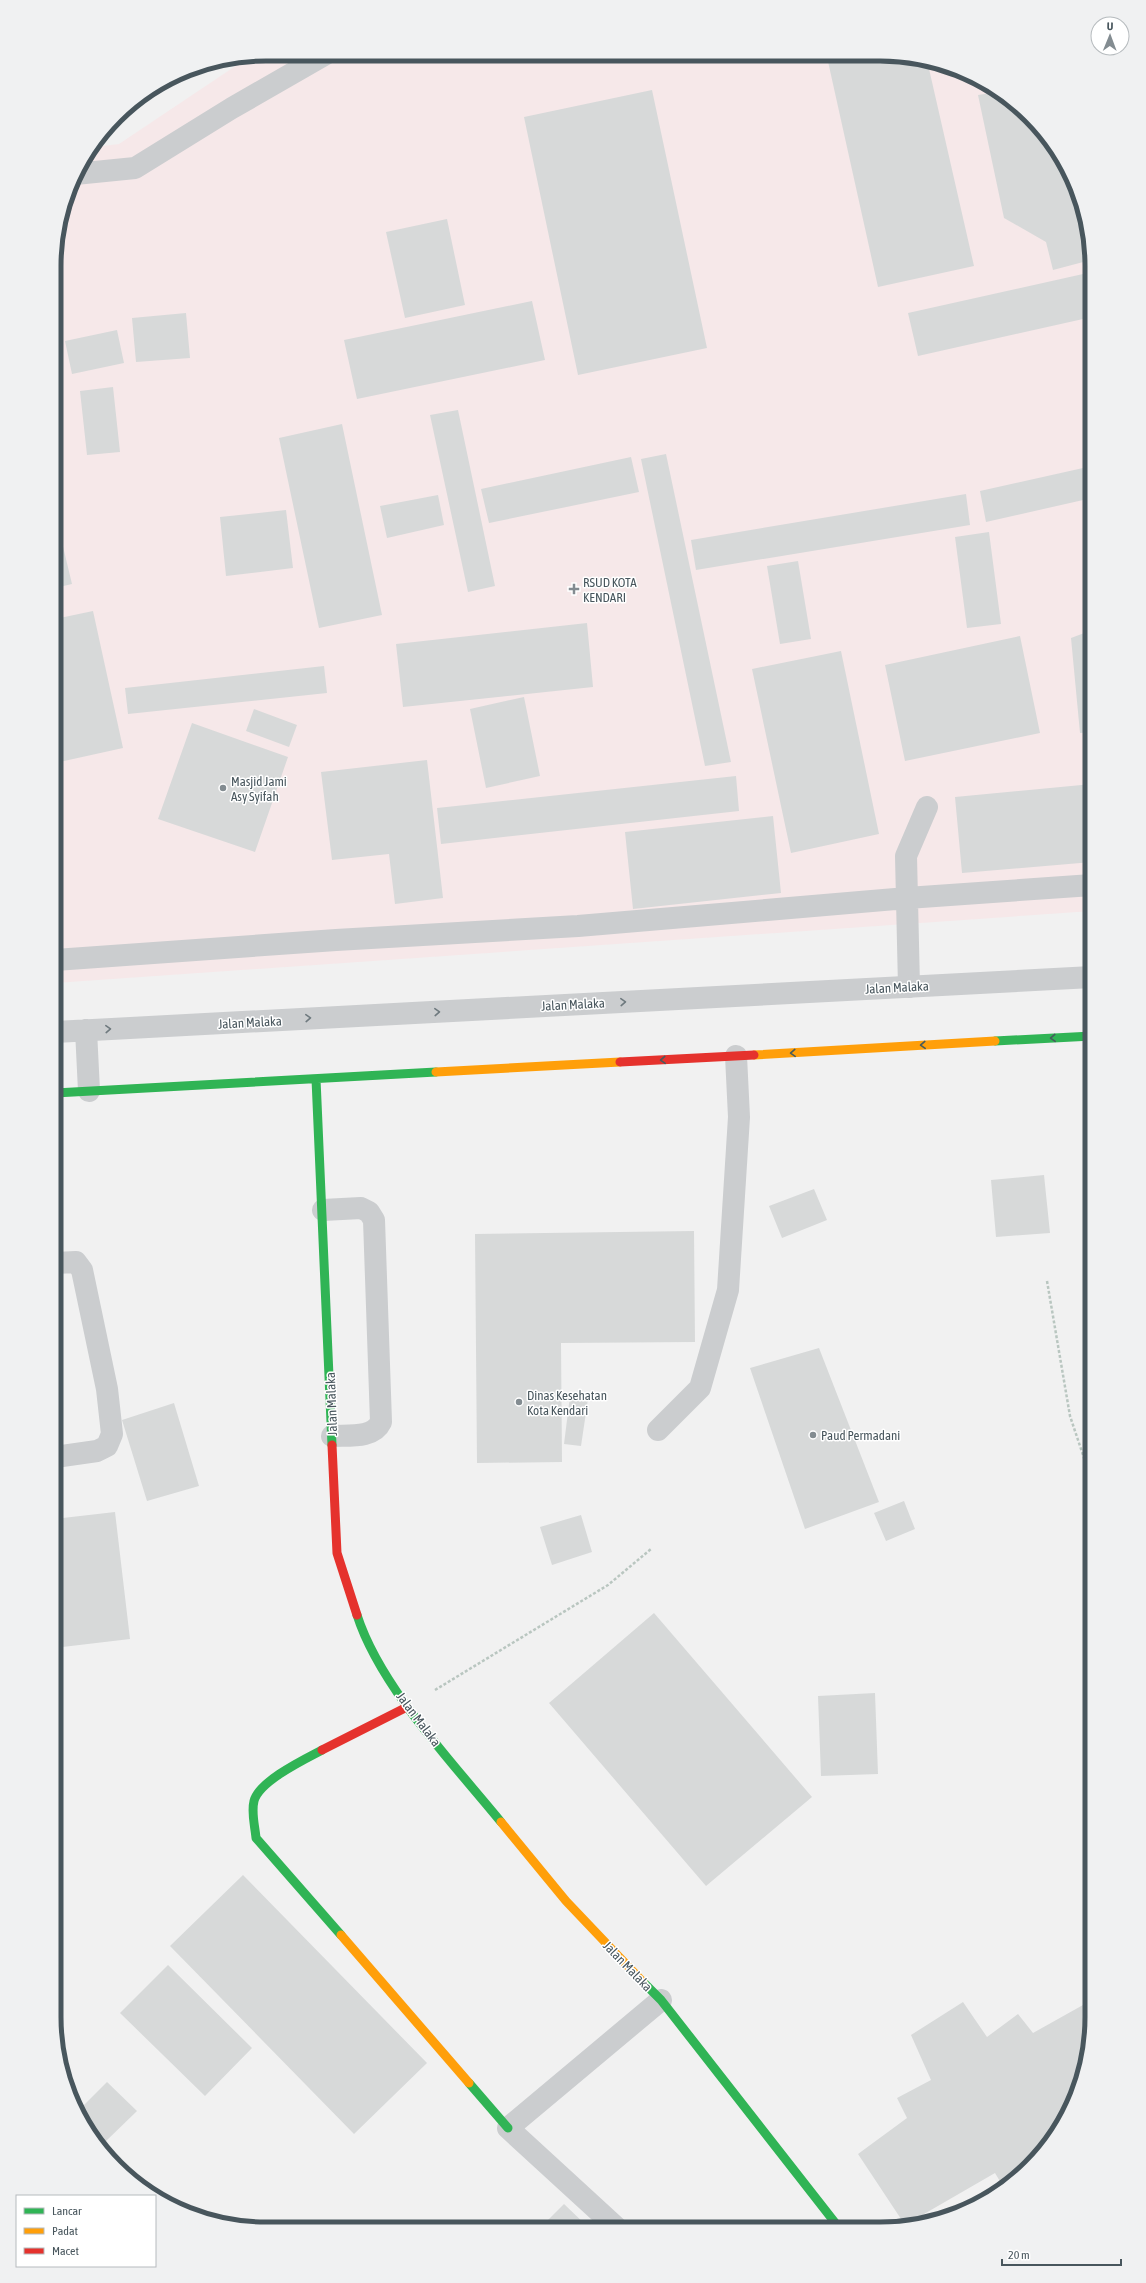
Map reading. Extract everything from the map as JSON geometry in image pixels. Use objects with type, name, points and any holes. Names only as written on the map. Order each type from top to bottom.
[{"type":"street","points":[[83,173],[135,168],[232,108],[314,61]]},
{"type":"street","points":[[909,987],[906,856],[927,807]]},
{"type":"street","points":[[61,960],[336,940],[578,926],[907,898],[1085,885]]},
{"type":"street","name":"Jalan Malaka","points":[[61,1032],[1085,977]]},
{"type":"street","points":[[86,1030],[89,1091]]},
{"type":"street","points":[[61,1093],[1085,1036]]},
{"type":"street","points":[[658,1430],[700,1388],[728,1290],[739,1125],[736,1056]]},
{"type":"street","name":"Jalan Malaka","points":[[316,1079],[320,1138],[337,1553],[364,1638],[407,1707],[566,1901],[661,2000],[835,2222]]},
{"type":"street","points":[[322,1202],[361,1208],[369,1212],[374,1220],[381,1422],[378,1428],[371,1433],[332,1436]]},
{"type":"street","points":[[61,1263],[76,1262],[82,1270],[107,1389],[112,1434],[107,1446],[97,1451],[61,1457]]},
{"type":"street","points":[[407,1707],[331,1745],[263,1786],[254,1798],[256,1838],[508,2128],[610,2222]]},
{"type":"street","points":[[508,2128],[661,2000]]},
{"type":"path","points":[[1048,1281],[1070,1416],[1085,1461]]},
{"type":"path","points":[[407,1707],[608,1585],[651,1549]]},
{"type":"shaded area","name":"RSUD KOTA KENDARI","points":[[252,61],[894,61],[920,65],[946,72],[983,88],[1005,103],[1025,121],[1043,141],[1058,163],[1069,187],[1078,213],[1085,252],[1085,911],[61,983],[61,252],[68,213],[77,187],[88,163],[100,146],[119,144],[240,63]]},
{"type":"building","points":[[828,61],[894,61],[929,67],[974,266],[878,287]]},
{"type":"building","points":[[652,90],[707,348],[578,375],[524,117]]},
{"type":"building","points":[[990,93],[1005,103],[1025,121],[1043,141],[1058,163],[1069,187],[1078,213],[1081,227],[1079,230],[1085,253],[1085,262],[1053,270],[1046,242],[1004,218],[978,95]]},
{"type":"building","points":[[447,219],[465,305],[405,318],[386,232]]},
{"type":"building","points":[[1085,274],[1085,319],[918,356],[908,313]]},
{"type":"building","points":[[532,301],[545,360],[357,399],[344,340]]},
{"type":"building","points":[[186,313],[190,358],[136,362],[132,318]]},
{"type":"building","points":[[117,330],[124,363],[72,374],[65,341]]},
{"type":"building","points":[[113,387],[120,452],[87,455],[80,391]]},
{"type":"building","points":[[458,410],[495,586],[468,592],[430,415]]},
{"type":"building","points":[[342,424],[382,615],[319,628],[279,438]]},
{"type":"building","points":[[666,454],[731,762],[705,766],[641,459]]},
{"type":"building","points":[[631,457],[639,492],[489,523],[481,489]]},
{"type":"building","points":[[1085,468],[1085,500],[986,522],[980,491]]},
{"type":"building","points":[[966,494],[970,525],[696,570],[691,540]]},
{"type":"building","points":[[438,495],[444,525],[387,538],[380,506]]},
{"type":"building","points":[[286,510],[293,568],[226,576],[220,517]]},
{"type":"building","points":[[989,532],[1001,624],[967,628],[955,537]]},
{"type":"building","points":[[61,538],[72,584],[61,587]]},
{"type":"building","points":[[798,561],[811,639],[780,644],[767,566]]},
{"type":"building","points":[[93,611],[123,748],[61,762],[61,618]]},
{"type":"building","points":[[587,623],[593,687],[403,707],[396,644]]},
{"type":"building","points":[[1085,633],[1085,733],[1080,733],[1071,638]]},
{"type":"building","points":[[1020,636],[1040,733],[905,761],[885,665]]},
{"type":"building","points":[[841,651],[879,834],[791,853],[752,669]]},
{"type":"building","points":[[324,666],[327,693],[128,714],[125,688]]},
{"type":"building","points":[[524,697],[540,776],[486,788],[470,709]]},
{"type":"building","points":[[254,709],[297,725],[289,747],[246,731]]},
{"type":"building","name":"Masjid Jami Asy Syifah","points":[[192,723],[288,757],[255,852],[158,819]]},
{"type":"building","points":[[427,760],[443,898],[395,904],[389,854],[332,860],[321,772]]},
{"type":"building","points":[[736,776],[739,811],[441,844],[437,808]]},
{"type":"building","points":[[1085,785],[1085,863],[962,873],[955,797]]},
{"type":"building","points":[[773,816],[781,893],[633,909],[625,832]]},
{"type":"building","points":[[1044,1175],[1050,1233],[996,1237],[991,1180]]},
{"type":"building","points":[[814,1189],[827,1220],[782,1238],[769,1206]]},
{"type":"building","name":"Dinas Kesehatan Kota Kendari","points":[[694,1231],[695,1342],[561,1343],[562,1462],[477,1463],[475,1234]]},
{"type":"building","name":"Paud Permadani","points":[[819,1348],[879,1502],[805,1529],[750,1368]]},
{"type":"building","points":[[570,1396],[588,1399],[581,1446],[564,1444]]},
{"type":"building","points":[[174,1403],[199,1486],[147,1501],[122,1420]]},
{"type":"building","points":[[904,1501],[915,1529],[886,1541],[874,1513]]},
{"type":"building","points":[[115,1512],[130,1639],[61,1647],[61,1518]]},
{"type":"building","points":[[581,1515],[592,1552],[552,1565],[540,1527]]},
{"type":"building","points":[[654,1613],[812,1797],[706,1886],[549,1703]]},
{"type":"building","points":[[875,1693],[878,1774],[821,1776],[818,1696]]},
{"type":"building","points":[[243,1875],[427,2063],[354,2134],[170,1946]]},
{"type":"building","points":[[168,1965],[252,2048],[205,2096],[120,2013]]},
{"type":"building","points":[[963,2002],[987,2037],[1018,2014],[1033,2033],[1083,2005],[1085,2008],[1085,2031],[1081,2057],[1074,2083],[1058,2120],[1043,2142],[1025,2162],[1001,2183],[995,2173],[916,2219],[902,2221],[858,2154],[907,2118],[897,2098],[931,2080],[911,2035]]},
{"type":"building","points":[[107,2082],[137,2111],[104,2143],[88,2120],[82,2107]]},
{"type":"building","points":[[564,2204],[583,2222],[546,2222]]},
{"type":"traffic: fast","points":[[995,1041],[1085,1036]]},
{"type":"traffic: fast","points":[[61,1093],[436,1072]]},
{"type":"traffic: fast","points":[[316,1079],[332,1445]]},
{"type":"traffic: fast","points":[[357,1615],[368,1642],[382,1669],[400,1697],[440,1750],[501,1822]]},
{"type":"traffic: fast","points":[[322,1750],[284,1771],[264,1786],[254,1801],[254,1820],[256,1838],[341,1935]]},
{"type":"traffic: fast","points":[[643,1982],[661,2000],[835,2222]]},
{"type":"traffic: fast","points":[[469,2083],[508,2128]]},
{"type":"traffic: slow","points":[[754,1055],[995,1041]]},
{"type":"traffic: slow","points":[[436,1072],[620,1062]]},
{"type":"traffic: slow","points":[[501,1822],[566,1901],[643,1982]]},
{"type":"traffic: slow","points":[[341,1935],[469,2083]]},
{"type":"traffic: jam","points":[[620,1062],[754,1055]]},
{"type":"traffic: jam","points":[[332,1445],[337,1553],[357,1615]]},
{"type":"traffic: jam","points":[[322,1750],[407,1707]]},
{"type":"place","name":"RSUD KOTA KENDARI","points":[[574,589]]},
{"type":"place","name":"Masjid Jami Asy Syifah","points":[[223,788]]},
{"type":"place","name":"Dinas Kesehatan Kota Kendari","points":[[519,1402]]},
{"type":"place","name":"Paud Permadani","points":[[813,1435]]}]
